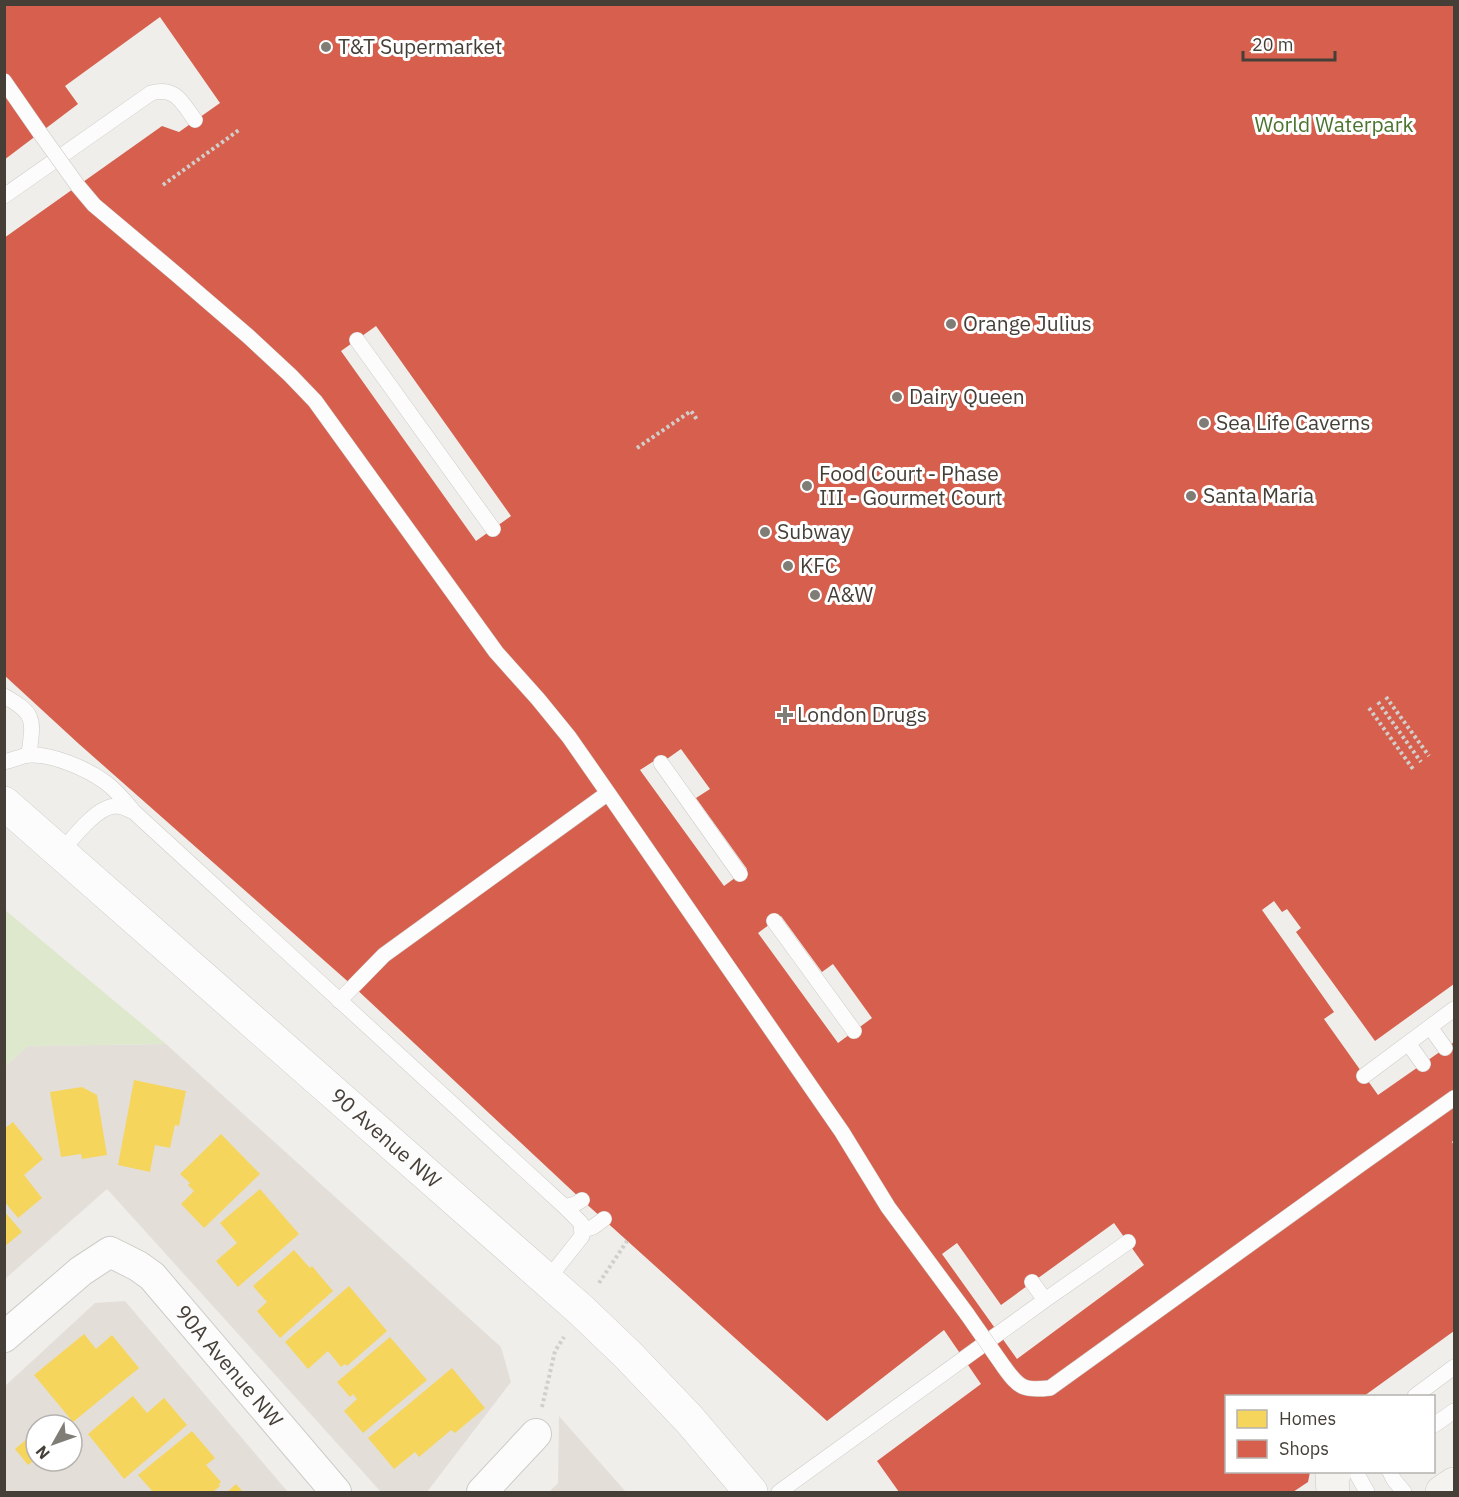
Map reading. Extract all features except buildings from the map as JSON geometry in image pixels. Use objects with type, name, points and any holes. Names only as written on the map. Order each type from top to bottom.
[{"type":"main road","points":[[1333,1492],[1332,1477],[1334,1473]]},
{"type":"main road","points":[[1442,1492],[1455,1484]]},
{"type":"street","name":"90 Avenue NW","points":[[4,803],[548,1279],[628,1355],[689,1419],[751,1492]]},
{"type":"street","name":"90A Avenue NW","points":[[4,1337],[81,1271],[110,1252],[152,1276],[336,1492]]},
{"type":"street","points":[[482,1492],[536,1434]]},
{"type":"lane","points":[[4,81],[94,206],[248,336],[315,401],[496,652],[563,729],[842,1132],[888,1207],[1019,1385],[1030,1390],[1050,1388],[1360,1164],[1454,1099]]},
{"type":"lane","points":[[4,196],[151,93],[160,90],[170,92],[178,98],[195,120]]},
{"type":"lane","points":[[357,340],[493,529]]},
{"type":"lane","points":[[4,696],[17,703],[31,719],[29,754]]},
{"type":"lane","points":[[4,762],[29,754],[46,756],[77,766],[103,781],[565,1207],[581,1223],[582,1236],[548,1279]]},
{"type":"lane","points":[[661,763],[740,873]]},
{"type":"lane","points":[[339,1001],[384,955],[608,793]]},
{"type":"lane","points":[[61,852],[94,816],[105,809],[115,806],[134,812]]},
{"type":"lane","points":[[774,921],[854,1031]]},
{"type":"lane","points":[[1364,1076],[1455,1009]]},
{"type":"lane","points":[[1430,1027],[1445,1048]]},
{"type":"lane","points":[[1408,1043],[1423,1064]]},
{"type":"lane","points":[[565,1207],[582,1200]]},
{"type":"lane","points":[[583,1230],[593,1227],[604,1219]]},
{"type":"lane","points":[[779,1492],[1128,1242]]},
{"type":"lane","points":[[1032,1282],[1045,1300]]},
{"type":"lane","points":[[1416,1395],[1455,1367]]},
{"type":"lane","points":[[1435,1424],[1455,1411]]},
{"type":"lane","points":[[1358,1473],[1367,1492]]},
{"type":"lane","points":[[1390,1473],[1404,1492]]},
{"type":"path","points":[[163,185],[239,130]]},
{"type":"path","points":[[637,448],[691,411],[698,421]]},
{"type":"path","points":[[1386,697],[1429,756]]},
{"type":"path","points":[[1378,702],[1421,762]]},
{"type":"path","points":[[1369,708],[1413,769]]},
{"type":"shaded area","points":[[166,1044],[501,1347],[511,1382],[427,1492],[381,1492],[107,1189],[5,1279],[5,1066],[28,1046]]},
{"type":"shaded area","points":[[125,1301],[288,1492],[5,1492],[5,1386],[95,1303]]},
{"type":"shaded area","points":[[559,1416],[626,1492],[549,1492],[558,1483]]},
{"type":"green space","points":[[4,910],[166,1044],[28,1046],[5,1066]]},
{"type":"place","name":"T&T Supermarket","points":[[326,47]]},
{"type":"place","name":"Orange Julius","points":[[951,324]]},
{"type":"place","name":"Dairy Queen","points":[[897,397]]},
{"type":"place","name":"Sea Life Caverns","points":[[1204,423]]},
{"type":"place","name":"Food Court - Phase III - Gourmet Court","points":[[807,486]]},
{"type":"place","name":"Santa Maria","points":[[1191,496]]},
{"type":"place","name":"Subway","points":[[765,532]]},
{"type":"place","name":"KFC","points":[[788,566]]},
{"type":"place","name":"A&W","points":[[815,595]]},
{"type":"place","name":"London Drugs","points":[[785,715]]},
{"type":"park label","name":"World Waterpark","points":[[1334,125]]}]
